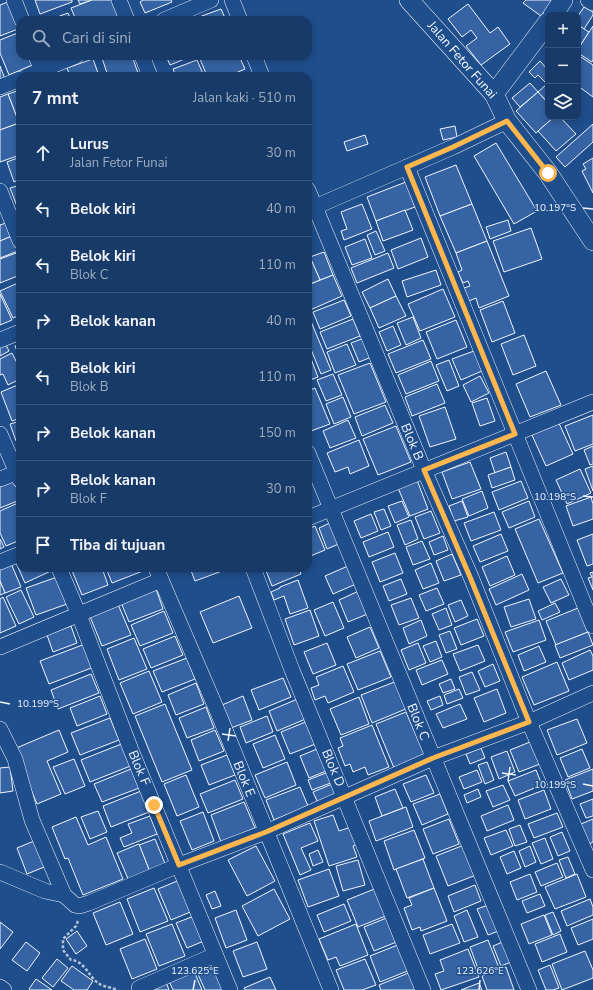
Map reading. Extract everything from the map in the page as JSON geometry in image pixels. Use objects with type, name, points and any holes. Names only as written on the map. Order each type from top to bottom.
[{"type":"street","points":[[14,0],[20,16]]},
{"type":"street","points":[[120,0],[126,16]]},
{"type":"street","points":[[173,16],[211,0]]},
{"type":"street","points":[[232,0],[238,16]]},
{"type":"street","name":"Jalan Fetor Funai","points":[[409,0],[494,94],[507,121],[548,173],[593,240]]},
{"type":"street","points":[[555,12],[563,0]]},
{"type":"street","points":[[588,0],[593,3]]},
{"type":"street","points":[[494,94],[545,26]]},
{"type":"street","points":[[38,60],[43,72]]},
{"type":"street","points":[[45,72],[68,60]]},
{"type":"street","points":[[144,60],[148,72]]},
{"type":"street","points":[[256,60],[260,72]]},
{"type":"street","points":[[0,87],[16,81]]},
{"type":"street","points":[[312,209],[453,147],[507,121]]},
{"type":"street","points":[[407,167],[593,626]]},
{"type":"street","points":[[0,191],[16,231]]},
{"type":"street","name":"Blok B","points":[[312,211],[470,577],[529,722],[593,870]]},
{"type":"street","points":[[0,340],[16,334]]},
{"type":"street","points":[[312,516],[593,402]]},
{"type":"street","points":[[0,434],[16,472]]},
{"type":"street","name":"Blok C","points":[[312,462],[529,990]]},
{"type":"street","points":[[0,479],[16,477]]},
{"type":"street","points":[[0,562],[16,556]]},
{"type":"street","name":"Blok F","points":[[61,572],[79,615],[131,750],[230,990]]},
{"type":"street","name":"Blok D","points":[[255,572],[292,670],[346,798],[423,990]]},
{"type":"street","points":[[0,647],[79,615],[158,574]]},
{"type":"street","name":"Blok E","points":[[158,574],[332,990]]},
{"type":"street","points":[[0,730],[15,759],[32,820],[64,895],[78,906],[89,903],[179,865],[266,832],[346,798],[433,758],[529,722],[593,693]]},
{"type":"street","points":[[0,872],[45,891],[64,895]]},
{"type":"street","points":[[139,988],[215,955]]},
{"type":"street","points":[[0,987],[4,990]]},
{"type":"path","points":[[78,906],[78,921],[76,926],[63,939],[63,950],[71,960],[76,960],[86,968],[96,982],[117,990]]},
{"type":"building","points":[[35,0],[72,0],[72,2],[40,14]]},
{"type":"building","points":[[78,0],[92,0],[80,4]]},
{"type":"building","points":[[92,0],[114,0],[120,16],[74,16],[71,8]]},
{"type":"building","points":[[143,0],[171,0],[172,2],[145,13],[140,2]]},
{"type":"building","points":[[526,0],[553,0],[541,16],[523,3]]},
{"type":"building","points":[[8,2],[16,24],[16,30],[0,36],[0,5]]},
{"type":"building","points":[[468,4],[490,33],[498,27],[510,44],[481,65],[466,46],[477,38],[471,30],[462,37],[448,19]]},
{"type":"building","points":[[584,7],[593,12],[593,15],[584,29],[581,27],[581,12]]},
{"type":"building","points":[[221,9],[224,16],[202,16]]},
{"type":"building","points":[[68,13],[69,16],[60,16]]},
{"type":"building","points":[[593,26],[592,62],[581,55],[581,44]]},
{"type":"building","points":[[581,27],[589,32],[581,44]]},
{"type":"building","points":[[16,34],[16,60],[36,60],[37,63],[9,75],[0,53],[0,40]]},
{"type":"building","points":[[581,57],[593,65],[593,97],[581,88]]},
{"type":"building","points":[[93,60],[98,72],[68,72],[67,68]]},
{"type":"building","points":[[103,60],[133,60],[138,72],[107,72]]},
{"type":"building","points":[[168,60],[182,60],[170,65]]},
{"type":"building","points":[[197,60],[202,72],[174,72],[173,69]]},
{"type":"building","points":[[200,60],[241,60],[245,69],[238,72],[205,72]]},
{"type":"building","points":[[540,61],[545,67],[545,82],[538,75],[535,78],[529,72]]},
{"type":"building","points":[[0,66],[5,79],[0,81]]},
{"type":"building","points":[[530,83],[538,92],[520,107],[512,98]]},
{"type":"building","points":[[545,86],[545,100],[538,92]]},
{"type":"building","points":[[16,91],[16,115],[8,94]]},
{"type":"building","points":[[538,92],[545,100],[545,120],[551,120],[536,133],[516,111]]},
{"type":"building","points":[[8,94],[16,115],[16,124],[0,130],[0,97]]},
{"type":"building","points":[[551,120],[563,120],[576,134],[556,151],[538,131]]},
{"type":"building","points":[[16,124],[16,156],[0,162],[0,130]]},
{"type":"building","points":[[593,124],[593,142],[565,167],[556,157]]},
{"type":"building","points":[[455,126],[457,137],[443,140],[440,129]]},
{"type":"building","points":[[365,135],[368,144],[347,151],[344,142]]},
{"type":"building","points":[[496,143],[537,211],[514,224],[474,156]]},
{"type":"building","points":[[593,158],[593,193],[582,171],[586,169],[583,164]]},
{"type":"building","points":[[16,159],[16,181],[14,182],[7,162]]},
{"type":"building","points":[[456,165],[472,204],[440,216],[425,177]]},
{"type":"building","points":[[406,182],[415,207],[376,221],[367,197]]},
{"type":"building","points":[[16,186],[16,204],[10,188]]},
{"type":"building","points":[[362,204],[372,229],[344,240],[341,231],[347,229],[341,212]]},
{"type":"building","points":[[472,204],[487,241],[456,253],[440,216]]},
{"type":"building","points":[[405,210],[413,230],[383,241],[376,221]]},
{"type":"building","points":[[508,220],[511,231],[490,239],[486,227]]},
{"type":"building","points":[[6,223],[12,236],[0,241],[0,225]]},
{"type":"building","points":[[531,228],[542,259],[504,272],[493,241]]},
{"type":"building","points":[[376,231],[385,251],[375,255],[367,235]]},
{"type":"building","points":[[12,236],[16,246],[16,252],[0,258],[0,241]]},
{"type":"building","points":[[421,238],[428,257],[398,269],[391,250]]},
{"type":"building","points":[[365,239],[372,258],[352,265],[345,247]]},
{"type":"building","points":[[487,241],[509,296],[479,308],[476,298],[469,301],[464,288],[470,286],[468,281],[463,283],[458,272],[462,270],[456,253]]},
{"type":"building","points":[[324,252],[333,275],[320,280],[312,262],[312,256]]},
{"type":"building","points":[[16,253],[16,277],[0,283],[0,259]]},
{"type":"building","points":[[388,253],[394,268],[357,283],[351,268]]},
{"type":"building","points":[[312,262],[320,280],[312,283]]},
{"type":"building","points":[[436,270],[441,285],[407,297],[402,281]]},
{"type":"building","points":[[333,275],[342,296],[312,309],[312,283]]},
{"type":"building","points":[[388,279],[396,296],[370,308],[362,292]]},
{"type":"building","points":[[16,284],[16,317],[13,318],[0,291]]},
{"type":"building","points":[[443,289],[455,317],[420,331],[408,304]]},
{"type":"building","points":[[0,294],[12,320],[0,325]]},
{"type":"building","points":[[396,296],[406,316],[379,328],[370,308]]},
{"type":"building","points":[[344,300],[351,316],[320,329],[313,312]]},
{"type":"building","points":[[503,301],[515,333],[492,342],[480,310]]},
{"type":"building","points":[[413,317],[421,338],[406,345],[397,323]]},
{"type":"building","points":[[353,319],[360,336],[327,349],[320,332]]},
{"type":"building","points":[[456,320],[467,347],[437,359],[426,332]]},
{"type":"building","points":[[312,324],[331,370],[321,374],[312,352]]},
{"type":"building","points":[[393,326],[401,345],[387,351],[379,332]]},
{"type":"building","points":[[524,335],[536,366],[513,375],[501,344]]},
{"type":"building","points":[[367,337],[374,356],[359,362],[351,343]]},
{"type":"building","points":[[423,340],[431,359],[396,373],[388,354]]},
{"type":"building","points":[[5,343],[9,351],[0,356],[0,345]]},
{"type":"building","points":[[347,344],[356,365],[335,373],[327,352]]},
{"type":"building","points":[[474,351],[482,371],[461,380],[452,359]]},
{"type":"building","points":[[12,353],[16,361],[16,381],[8,385],[3,374],[0,375],[0,359]]},
{"type":"building","points":[[449,360],[459,386],[447,391],[436,365]]},
{"type":"building","points":[[312,361],[318,377],[312,379]]},
{"type":"building","points":[[431,361],[439,381],[406,394],[398,375]]},
{"type":"building","points":[[370,363],[386,402],[354,414],[338,375]]},
{"type":"building","points":[[546,371],[561,405],[530,417],[516,384]]},
{"type":"building","points":[[333,374],[342,395],[326,401],[317,380]]},
{"type":"building","points":[[480,376],[489,393],[471,402],[463,385]]},
{"type":"building","points":[[437,384],[445,403],[412,416],[405,397]]},
{"type":"building","points":[[16,386],[16,420],[12,421],[1,392]]},
{"type":"building","points":[[315,388],[330,424],[312,431],[312,389]]},
{"type":"building","points":[[343,397],[351,417],[334,424],[326,404]]},
{"type":"building","points":[[487,398],[495,421],[480,426],[472,403]]},
{"type":"building","points":[[385,405],[393,423],[362,436],[355,417]]},
{"type":"building","points":[[445,407],[456,439],[430,447],[419,416]]},
{"type":"building","points":[[593,415],[593,444],[575,451],[565,426]]},
{"type":"building","points":[[348,420],[356,438],[330,448],[323,431]]},
{"type":"building","points":[[558,421],[573,454],[546,466],[531,433]]},
{"type":"building","points":[[16,422],[16,441],[10,424]]},
{"type":"building","points":[[396,426],[411,462],[378,475],[363,439]]},
{"type":"building","points":[[359,440],[369,466],[350,474],[348,467],[335,472],[327,453]]},
{"type":"building","points":[[593,446],[593,464],[590,465],[584,450]]},
{"type":"building","points":[[506,452],[511,467],[495,473],[490,458]]},
{"type":"building","points":[[470,462],[481,489],[452,499],[442,472]]},
{"type":"building","points":[[593,466],[593,491],[585,469]]},
{"type":"building","points":[[511,467],[515,480],[492,488],[488,475]]},
{"type":"building","points":[[580,469],[591,493],[567,504],[556,480]]},
{"type":"building","points":[[12,477],[16,486],[16,502],[0,508],[0,482]]},
{"type":"building","points":[[417,480],[428,509],[410,516],[398,488]]},
{"type":"building","points":[[521,481],[528,498],[499,510],[492,492]]},
{"type":"building","points":[[482,491],[488,508],[469,516],[462,499]]},
{"type":"building","points":[[591,497],[593,504],[593,519],[573,526],[566,506]]},
{"type":"building","points":[[402,501],[409,517],[395,523],[388,506]]},
{"type":"building","points":[[462,501],[468,517],[454,521],[449,506]]},
{"type":"building","points":[[529,501],[535,517],[509,528],[502,512]]},
{"type":"building","points":[[16,504],[16,542],[6,546],[0,533],[0,511]]},
{"type":"building","points":[[384,509],[391,526],[381,530],[374,512]]},
{"type":"building","points":[[431,511],[440,533],[424,539],[415,517]]},
{"type":"building","points":[[494,512],[501,530],[471,541],[464,523]]},
{"type":"building","points":[[371,514],[378,531],[361,538],[354,521]]},
{"type":"building","points":[[539,519],[563,573],[538,583],[515,529]]},
{"type":"building","points":[[411,520],[418,539],[405,545],[397,525]]},
{"type":"building","points":[[332,522],[341,543],[327,549],[319,528]]},
{"type":"building","points":[[315,526],[325,550],[312,555],[312,527]]},
{"type":"building","points":[[388,532],[394,547],[369,557],[363,542]]},
{"type":"building","points":[[501,534],[508,551],[480,562],[473,546]]},
{"type":"building","points":[[593,534],[593,564],[587,566],[577,540]]},
{"type":"building","points":[[443,536],[448,550],[434,555],[429,542]]},
{"type":"building","points":[[0,539],[4,547],[0,549]]},
{"type":"building","points":[[422,541],[430,559],[413,565],[406,547]]},
{"type":"building","points":[[395,553],[403,573],[380,582],[372,562]]},
{"type":"building","points":[[452,554],[461,575],[444,581],[436,561]]},
{"type":"building","points":[[507,556],[515,575],[490,586],[482,567]]},
{"type":"building","points":[[10,561],[21,587],[5,593],[0,581],[0,565]]},
{"type":"building","points":[[431,563],[439,583],[423,589],[415,570]]},
{"type":"building","points":[[348,566],[356,584],[333,594],[325,576]]},
{"type":"building","points":[[20,572],[49,572],[25,583]]},
{"type":"building","points":[[73,572],[103,572],[108,585],[82,595]]},
{"type":"building","points":[[108,572],[140,572],[112,583]]},
{"type":"building","points":[[192,572],[219,572],[195,581]]},
{"type":"building","points":[[267,572],[300,572],[301,574],[272,586]]},
{"type":"building","points":[[593,572],[593,590],[588,578],[592,577],[590,573]]},
{"type":"building","points":[[522,574],[529,590],[496,605],[489,589]]},
{"type":"building","points":[[57,577],[67,604],[36,615],[26,588]]},
{"type":"building","points":[[401,579],[407,594],[389,601],[383,586]]},
{"type":"building","points":[[561,579],[569,595],[551,603],[543,587]]},
{"type":"building","points":[[298,580],[308,608],[290,614],[284,596],[274,600],[271,592]]},
{"type":"building","points":[[0,581],[5,593],[0,595]]},
{"type":"building","points":[[155,586],[163,609],[129,622],[120,600]]},
{"type":"building","points":[[437,588],[444,604],[426,611],[419,595]]},
{"type":"building","points":[[21,590],[34,617],[19,624],[6,597]]},
{"type":"building","points":[[361,590],[370,613],[348,622],[339,600]]},
{"type":"building","points":[[239,596],[252,628],[213,643],[200,612]]},
{"type":"building","points":[[3,597],[16,626],[0,633],[0,599]]},
{"type":"building","points":[[411,598],[419,618],[399,625],[391,605]]},
{"type":"building","points":[[529,599],[536,619],[511,627],[504,607]]},
{"type":"building","points":[[461,600],[468,616],[455,622],[448,605]]},
{"type":"building","points":[[117,602],[131,635],[102,646],[89,614]]},
{"type":"building","points":[[333,602],[344,628],[325,636],[314,610]]},
{"type":"building","points":[[555,603],[560,612],[542,620],[538,611]]},
{"type":"building","points":[[446,608],[452,625],[439,630],[432,614]]},
{"type":"building","points":[[578,608],[588,632],[556,645],[546,621]]},
{"type":"building","points":[[310,610],[319,636],[294,645],[285,619]]},
{"type":"building","points":[[164,611],[173,633],[140,646],[131,625]]},
{"type":"building","points":[[477,619],[484,636],[461,645],[454,628]]},
{"type":"building","points":[[421,620],[427,636],[409,644],[403,628]]},
{"type":"building","points":[[539,620],[546,640],[513,652],[505,632]]},
{"type":"building","points":[[71,626],[77,643],[53,652],[47,635]]},
{"type":"building","points":[[370,627],[379,648],[356,658],[347,637]]},
{"type":"building","points":[[450,631],[457,649],[446,653],[439,635]]},
{"type":"building","points":[[588,632],[593,645],[560,658],[555,645]]},
{"type":"building","points":[[175,636],[183,655],[151,668],[143,649]]},
{"type":"building","points":[[134,638],[147,669],[119,680],[107,649]]},
{"type":"building","points":[[436,641],[442,657],[430,662],[423,646]]},
{"type":"building","points":[[327,643],[336,665],[313,674],[304,652]]},
{"type":"building","points":[[418,643],[426,663],[409,670],[401,650]]},
{"type":"building","points":[[85,644],[94,667],[49,684],[40,661]]},
{"type":"building","points":[[478,645],[485,661],[460,671],[453,654]]},
{"type":"building","points":[[539,646],[546,662],[524,671],[518,655]]},
{"type":"building","points":[[590,650],[593,656],[593,670],[569,680],[562,663]]},
{"type":"building","points":[[380,651],[391,677],[358,690],[347,664]]},
{"type":"building","points":[[187,658],[195,679],[162,692],[153,671]]},
{"type":"building","points":[[442,660],[448,674],[422,685],[416,670]]},
{"type":"building","points":[[557,662],[569,691],[534,705],[522,677]]},
{"type":"building","points":[[493,664],[500,681],[485,687],[478,671]]},
{"type":"building","points":[[343,666],[354,692],[328,703],[325,696],[315,700],[311,688],[319,685],[316,677]]},
{"type":"building","points":[[149,671],[162,702],[133,714],[120,683]]},
{"type":"building","points":[[472,672],[480,690],[466,695],[459,677]]},
{"type":"building","points":[[91,674],[99,693],[58,709],[51,690]]},
{"type":"building","points":[[283,678],[291,697],[259,710],[251,690]]},
{"type":"building","points":[[451,679],[455,689],[443,693],[439,684]]},
{"type":"building","points":[[397,681],[408,708],[372,723],[361,695]]},
{"type":"building","points":[[196,683],[204,704],[176,715],[168,695]]},
{"type":"building","points":[[459,689],[463,698],[447,704],[444,695]]},
{"type":"building","points":[[497,689],[506,713],[484,722],[474,698]]},
{"type":"building","points":[[100,696],[107,714],[77,726],[70,708]]},
{"type":"building","points":[[243,696],[252,720],[231,728],[222,705]]},
{"type":"building","points":[[440,696],[443,705],[431,710],[427,701]]},
{"type":"building","points":[[359,697],[369,724],[341,735],[330,709]]},
{"type":"building","points":[[300,698],[308,718],[277,731],[269,711]]},
{"type":"building","points":[[165,704],[192,770],[162,782],[135,716]]},
{"type":"building","points":[[460,704],[467,719],[443,728],[436,714]]},
{"type":"building","points":[[206,707],[214,728],[187,738],[179,718]]},
{"type":"building","points":[[406,712],[425,756],[394,768],[376,724]]},
{"type":"building","points":[[267,716],[273,732],[246,743],[240,727]]},
{"type":"building","points":[[110,718],[119,740],[80,755],[71,733]]},
{"type":"building","points":[[577,719],[587,743],[557,755],[547,730]]},
{"type":"building","points":[[308,721],[318,743],[290,754],[281,732]]},
{"type":"building","points":[[372,725],[389,767],[368,775],[365,767],[353,772],[350,764],[345,766],[338,748],[343,746],[340,738]]},
{"type":"building","points":[[59,730],[68,752],[47,761],[61,794],[37,804],[14,749]]},
{"type":"building","points":[[215,730],[224,751],[199,761],[191,740]]},
{"type":"building","points":[[275,735],[285,759],[263,768],[253,744]]},
{"type":"building","points":[[530,742],[540,764],[519,772],[510,750]]},
{"type":"building","points":[[124,743],[133,765],[90,782],[81,760]]},
{"type":"building","points":[[322,747],[331,769],[309,778],[300,756]]},
{"type":"building","points":[[481,748],[485,758],[470,764],[466,754]]},
{"type":"building","points":[[582,749],[590,768],[568,777],[560,758]]},
{"type":"building","points":[[507,751],[515,772],[499,779],[491,757]]},
{"type":"building","points":[[227,755],[235,775],[209,785],[201,765]]},
{"type":"building","points":[[74,759],[85,786],[65,794],[53,767]]},
{"type":"building","points":[[287,762],[296,785],[265,798],[255,775]]},
{"type":"building","points":[[487,762],[494,780],[485,784],[478,765]]},
{"type":"building","points":[[10,767],[13,791],[0,793],[0,768]]},
{"type":"building","points":[[131,769],[139,788],[102,802],[94,784]]},
{"type":"building","points":[[593,769],[593,791],[572,799],[565,780]]},
{"type":"building","points":[[477,770],[482,782],[464,789],[459,777]]},
{"type":"building","points":[[536,770],[542,785],[515,796],[508,781]]},
{"type":"building","points":[[331,771],[336,781],[312,790],[308,780]]},
{"type":"building","points":[[186,775],[199,807],[177,816],[164,784]]},
{"type":"building","points":[[426,775],[434,793],[411,802],[403,784]]},
{"type":"building","points":[[235,780],[243,799],[208,813],[200,794]]},
{"type":"building","points":[[337,782],[342,793],[318,803],[313,792]]},
{"type":"building","points":[[503,785],[510,800],[493,807],[486,791]]},
{"type":"building","points":[[300,787],[308,806],[274,820],[266,800]]},
{"type":"building","points":[[395,789],[403,808],[382,816],[375,797]]},
{"type":"building","points":[[478,789],[481,797],[467,803],[464,795]]},
{"type":"building","points":[[544,790],[551,809],[525,819],[518,800]]},
{"type":"building","points":[[141,791],[149,812],[111,827],[103,806]]},
{"type":"building","points":[[440,794],[448,814],[422,825],[413,804]]},
{"type":"building","points":[[593,799],[593,816],[586,818],[580,804]]},
{"type":"building","points":[[244,802],[255,828],[221,842],[211,815]]},
{"type":"building","points":[[508,805],[514,820],[487,831],[481,816]]},
{"type":"building","points":[[406,807],[413,827],[376,841],[369,821]]},
{"type":"building","points":[[98,811],[107,832],[90,839],[81,817]]},
{"type":"building","points":[[203,812],[214,841],[192,850],[180,821]]},
{"type":"building","points":[[557,813],[563,827],[534,838],[528,824]]},
{"type":"building","points":[[333,815],[339,831],[351,827],[357,844],[353,846],[357,857],[329,866],[314,821]]},
{"type":"building","points":[[150,816],[157,834],[124,847],[120,838],[132,833],[128,824]]},
{"type":"building","points":[[76,817],[88,845],[106,837],[123,879],[83,895],[68,858],[65,859],[52,827]]},
{"type":"building","points":[[449,819],[459,844],[433,854],[423,829]]},
{"type":"building","points":[[593,819],[593,842],[589,844],[581,824]]},
{"type":"building","points":[[310,823],[318,841],[301,848],[311,870],[300,875],[283,834]]},
{"type":"building","points":[[520,825],[527,842],[515,846],[509,829]]},
{"type":"building","points":[[414,830],[425,858],[394,870],[384,841]]},
{"type":"building","points":[[506,830],[513,846],[491,855],[484,838]]},
{"type":"building","points":[[562,832],[570,851],[558,856],[550,837]]},
{"type":"building","points":[[545,838],[553,859],[541,864],[532,843]]},
{"type":"building","points":[[39,839],[49,865],[27,874],[17,848]]},
{"type":"building","points":[[155,839],[166,866],[150,872],[139,845]]},
{"type":"building","points":[[139,844],[150,872],[129,881],[117,853]]},
{"type":"building","points":[[464,845],[476,875],[448,886],[436,856]]},
{"type":"building","points":[[256,846],[275,881],[247,896],[228,860]]},
{"type":"building","points":[[530,846],[536,862],[525,867],[519,851]]},
{"type":"building","points":[[318,850],[323,862],[313,866],[309,854]]},
{"type":"building","points":[[514,851],[521,868],[507,874],[500,857]]},
{"type":"building","points":[[568,857],[575,874],[566,878],[559,860]]},
{"type":"building","points":[[423,859],[434,888],[407,898],[396,869]]},
{"type":"building","points":[[358,860],[365,885],[343,891],[336,866]]},
{"type":"building","points":[[557,863],[563,877],[541,886],[535,872]]},
{"type":"building","points":[[329,869],[339,896],[308,907],[298,880]]},
{"type":"building","points":[[530,874],[537,892],[517,900],[510,882]]},
{"type":"building","points":[[577,874],[586,897],[555,909],[545,887]]},
{"type":"building","points":[[182,879],[195,910],[171,920],[158,889]]},
{"type":"building","points":[[475,885],[481,901],[454,912],[448,896]]},
{"type":"building","points":[[154,888],[168,921],[140,932],[127,899]]},
{"type":"building","points":[[377,888],[388,915],[358,927],[347,900]]},
{"type":"building","points":[[434,888],[447,921],[421,931],[420,927],[412,930],[404,908],[412,905],[409,898]]},
{"type":"building","points":[[274,889],[290,919],[258,936],[242,906]]},
{"type":"building","points":[[215,891],[221,906],[212,909],[206,895]]},
{"type":"building","points":[[540,894],[545,906],[527,913],[522,901]]},
{"type":"building","points":[[590,899],[593,907],[593,915],[567,926],[561,911]]},
{"type":"building","points":[[120,902],[133,934],[106,945],[93,913]]},
{"type":"building","points":[[344,904],[351,921],[324,932],[317,915]]},
{"type":"building","points":[[491,904],[501,930],[488,935],[477,909]]},
{"type":"building","points":[[236,910],[247,940],[226,948],[215,918]]},
{"type":"building","points":[[467,910],[478,937],[464,942],[454,916]]},
{"type":"building","points":[[553,912],[561,931],[553,935],[545,915]]},
{"type":"building","points":[[544,915],[552,935],[529,944],[521,924]]},
{"type":"building","points":[[194,916],[204,941],[187,948],[176,923]]},
{"type":"building","points":[[389,917],[399,941],[374,951],[364,927]]},
{"type":"building","points":[[593,919],[593,939],[578,945],[571,928]]},
{"type":"building","points":[[0,922],[13,932],[0,949]]},
{"type":"building","points":[[172,924],[185,956],[159,966],[146,934]]},
{"type":"building","points":[[356,924],[368,955],[340,966],[336,957],[328,960],[319,939]]},
{"type":"building","points":[[452,924],[460,943],[430,954],[423,935]]},
{"type":"building","points":[[77,931],[87,946],[76,954],[66,939]]},
{"type":"building","points":[[560,934],[567,952],[542,962],[535,944]]},
{"type":"building","points":[[145,939],[157,969],[132,979],[120,949]]},
{"type":"building","points":[[488,940],[499,968],[480,974],[470,947]]},
{"type":"building","points":[[505,941],[514,961],[501,966],[493,946]]},
{"type":"building","points":[[26,942],[40,953],[27,971],[12,960]]},
{"type":"building","points":[[257,942],[267,969],[243,977],[233,951]]},
{"type":"building","points":[[400,944],[410,970],[380,982],[370,956]]},
{"type":"building","points":[[468,949],[479,977],[441,990],[435,974],[444,971],[440,960]]},
{"type":"building","points":[[585,951],[593,970],[593,978],[562,990],[552,964]]},
{"type":"building","points":[[57,959],[68,968],[53,987],[42,978]]},
{"type":"building","points":[[365,959],[376,985],[362,990],[344,990],[336,970]]},
{"type":"building","points":[[217,964],[223,990],[205,990],[197,972]]},
{"type":"building","points":[[550,965],[559,988],[546,990],[538,970]]},
{"type":"building","points":[[72,966],[93,981],[87,990],[74,990],[61,981]]},
{"type":"building","points":[[506,967],[514,990],[487,990],[482,976]]},
{"type":"building","points":[[194,971],[202,990],[173,990],[169,981]]},
{"type":"building","points":[[411,972],[418,990],[381,990],[379,985]]},
{"type":"building","points":[[270,977],[276,990],[245,990],[244,988]]},
{"type":"building","points":[[36,979],[52,990],[29,989]]},
{"type":"building","points":[[166,982],[169,990],[145,990]]},
{"type":"building","points":[[479,983],[482,990],[461,990]]},
{"type":"route","points":[[154,805],[179,865],[266,832],[346,798],[433,758],[529,722],[470,577],[424,470],[515,434],[407,167],[507,121],[548,173]]}]
